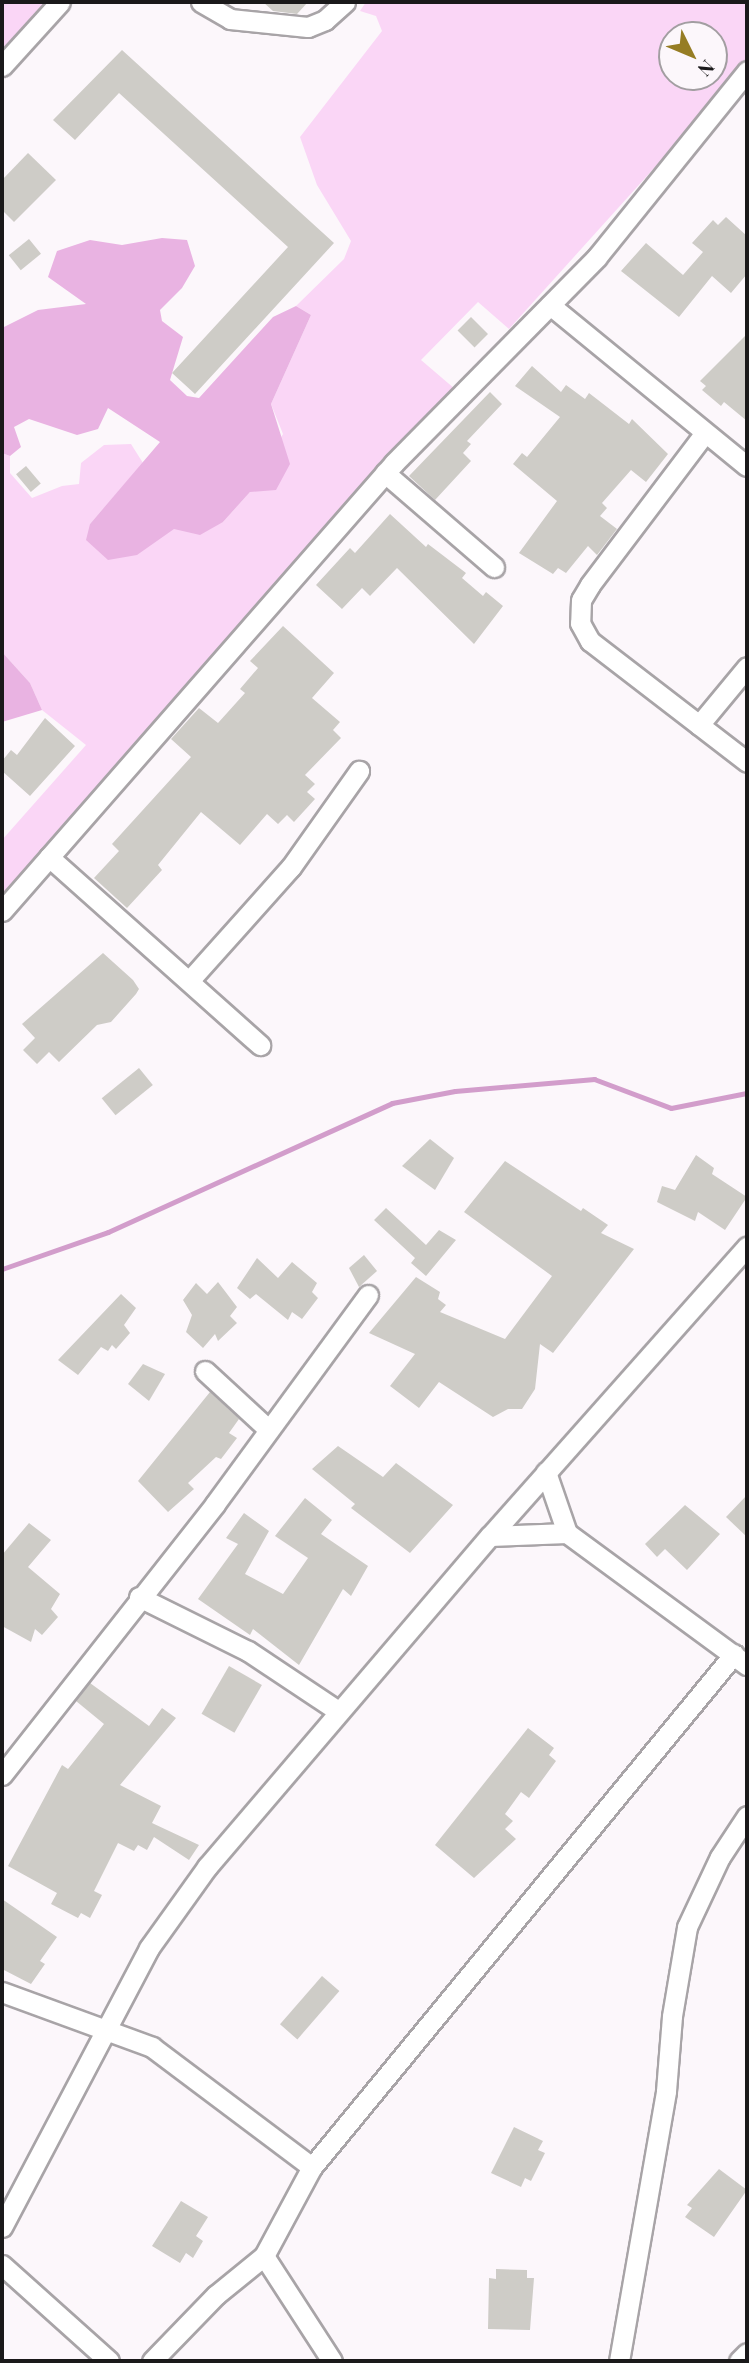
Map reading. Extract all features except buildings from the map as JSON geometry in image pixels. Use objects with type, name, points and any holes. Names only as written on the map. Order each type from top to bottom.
[{"type":"street","points":[[2,66],[60,2]]},
{"type":"street","points":[[201,2],[230,19],[307,27],[325,20],[345,2]]},
{"type":"street","points":[[2,911],[386,472],[628,222],[747,71]]},
{"type":"street","points":[[550,304],[704,434],[747,466]]},
{"type":"street","points":[[704,434],[590,585],[579,614],[590,641],[747,762]]},
{"type":"street","points":[[386,472],[494,567]]},
{"type":"street","points":[[699,725],[747,667]]},
{"type":"street","points":[[189,981],[291,867],[359,771]]},
{"type":"street","points":[[49,857],[260,1045]]},
{"type":"street","points":[[2,2227],[109,2029],[149,1948],[174,1911],[338,1711],[747,1247]]},
{"type":"street","points":[[2,1776],[368,1295]]},
{"type":"street","points":[[205,1371],[268,1429]]},
{"type":"street","points":[[152,2361],[216,2295],[264,2256],[312,2166],[740,1659],[566,1533],[546,1472]]},
{"type":"street","points":[[490,1536],[566,1533]]},
{"type":"street","points":[[139,1597],[248,1651],[338,1711]]},
{"type":"street","points":[[619,2361],[666,2091],[672,2016],[687,1927],[720,1857],[747,1816]]},
{"type":"street","points":[[2,1992],[152,2047],[192,2073],[312,2166]]},
{"type":"street","points":[[264,2256],[332,2361]]},
{"type":"street","points":[[2,2265],[109,2361]]},
{"type":"street","points":[[739,2361],[747,2353]]},
{"type":"shaded area","points":[[2,2],[48,2],[2,54]]},
{"type":"shaded area","points":[[366,2],[747,2],[747,65],[728,86],[728,21],[658,21],[658,91],[724,91],[509,329],[478,302],[421,360],[455,389],[121,759],[2,898],[2,840],[86,745],[42,710],[30,683],[2,652],[2,453],[10,456],[10,473],[32,498],[62,486],[79,484],[81,463],[104,445],[131,444],[143,463],[90,524],[174,529],[223,522],[250,492],[283,434],[271,404],[311,315],[296,306],[344,259],[351,241],[317,185],[300,137],[382,31],[376,16],[360,11]]},
{"type":"shaded area","points":[[162,238],[187,240],[195,266],[182,288],[160,310],[162,321],[183,337],[170,380],[187,396],[199,398],[273,317],[296,306],[311,315],[271,404],[290,464],[276,490],[250,492],[223,522],[200,535],[174,529],[137,555],[108,560],[86,540],[90,524],[160,442],[108,408],[98,429],[77,435],[29,419],[14,427],[21,447],[10,456],[2,453],[2,328],[38,310],[86,304],[48,277],[57,251],[90,240],[122,245]]},
{"type":"shaded area","points":[[2,652],[30,683],[42,710],[2,722]]},
{"type":"waterway","points":[[2,1269],[108,1232],[392,1103],[455,1091],[594,1079],[671,1108],[747,1093]]}]
